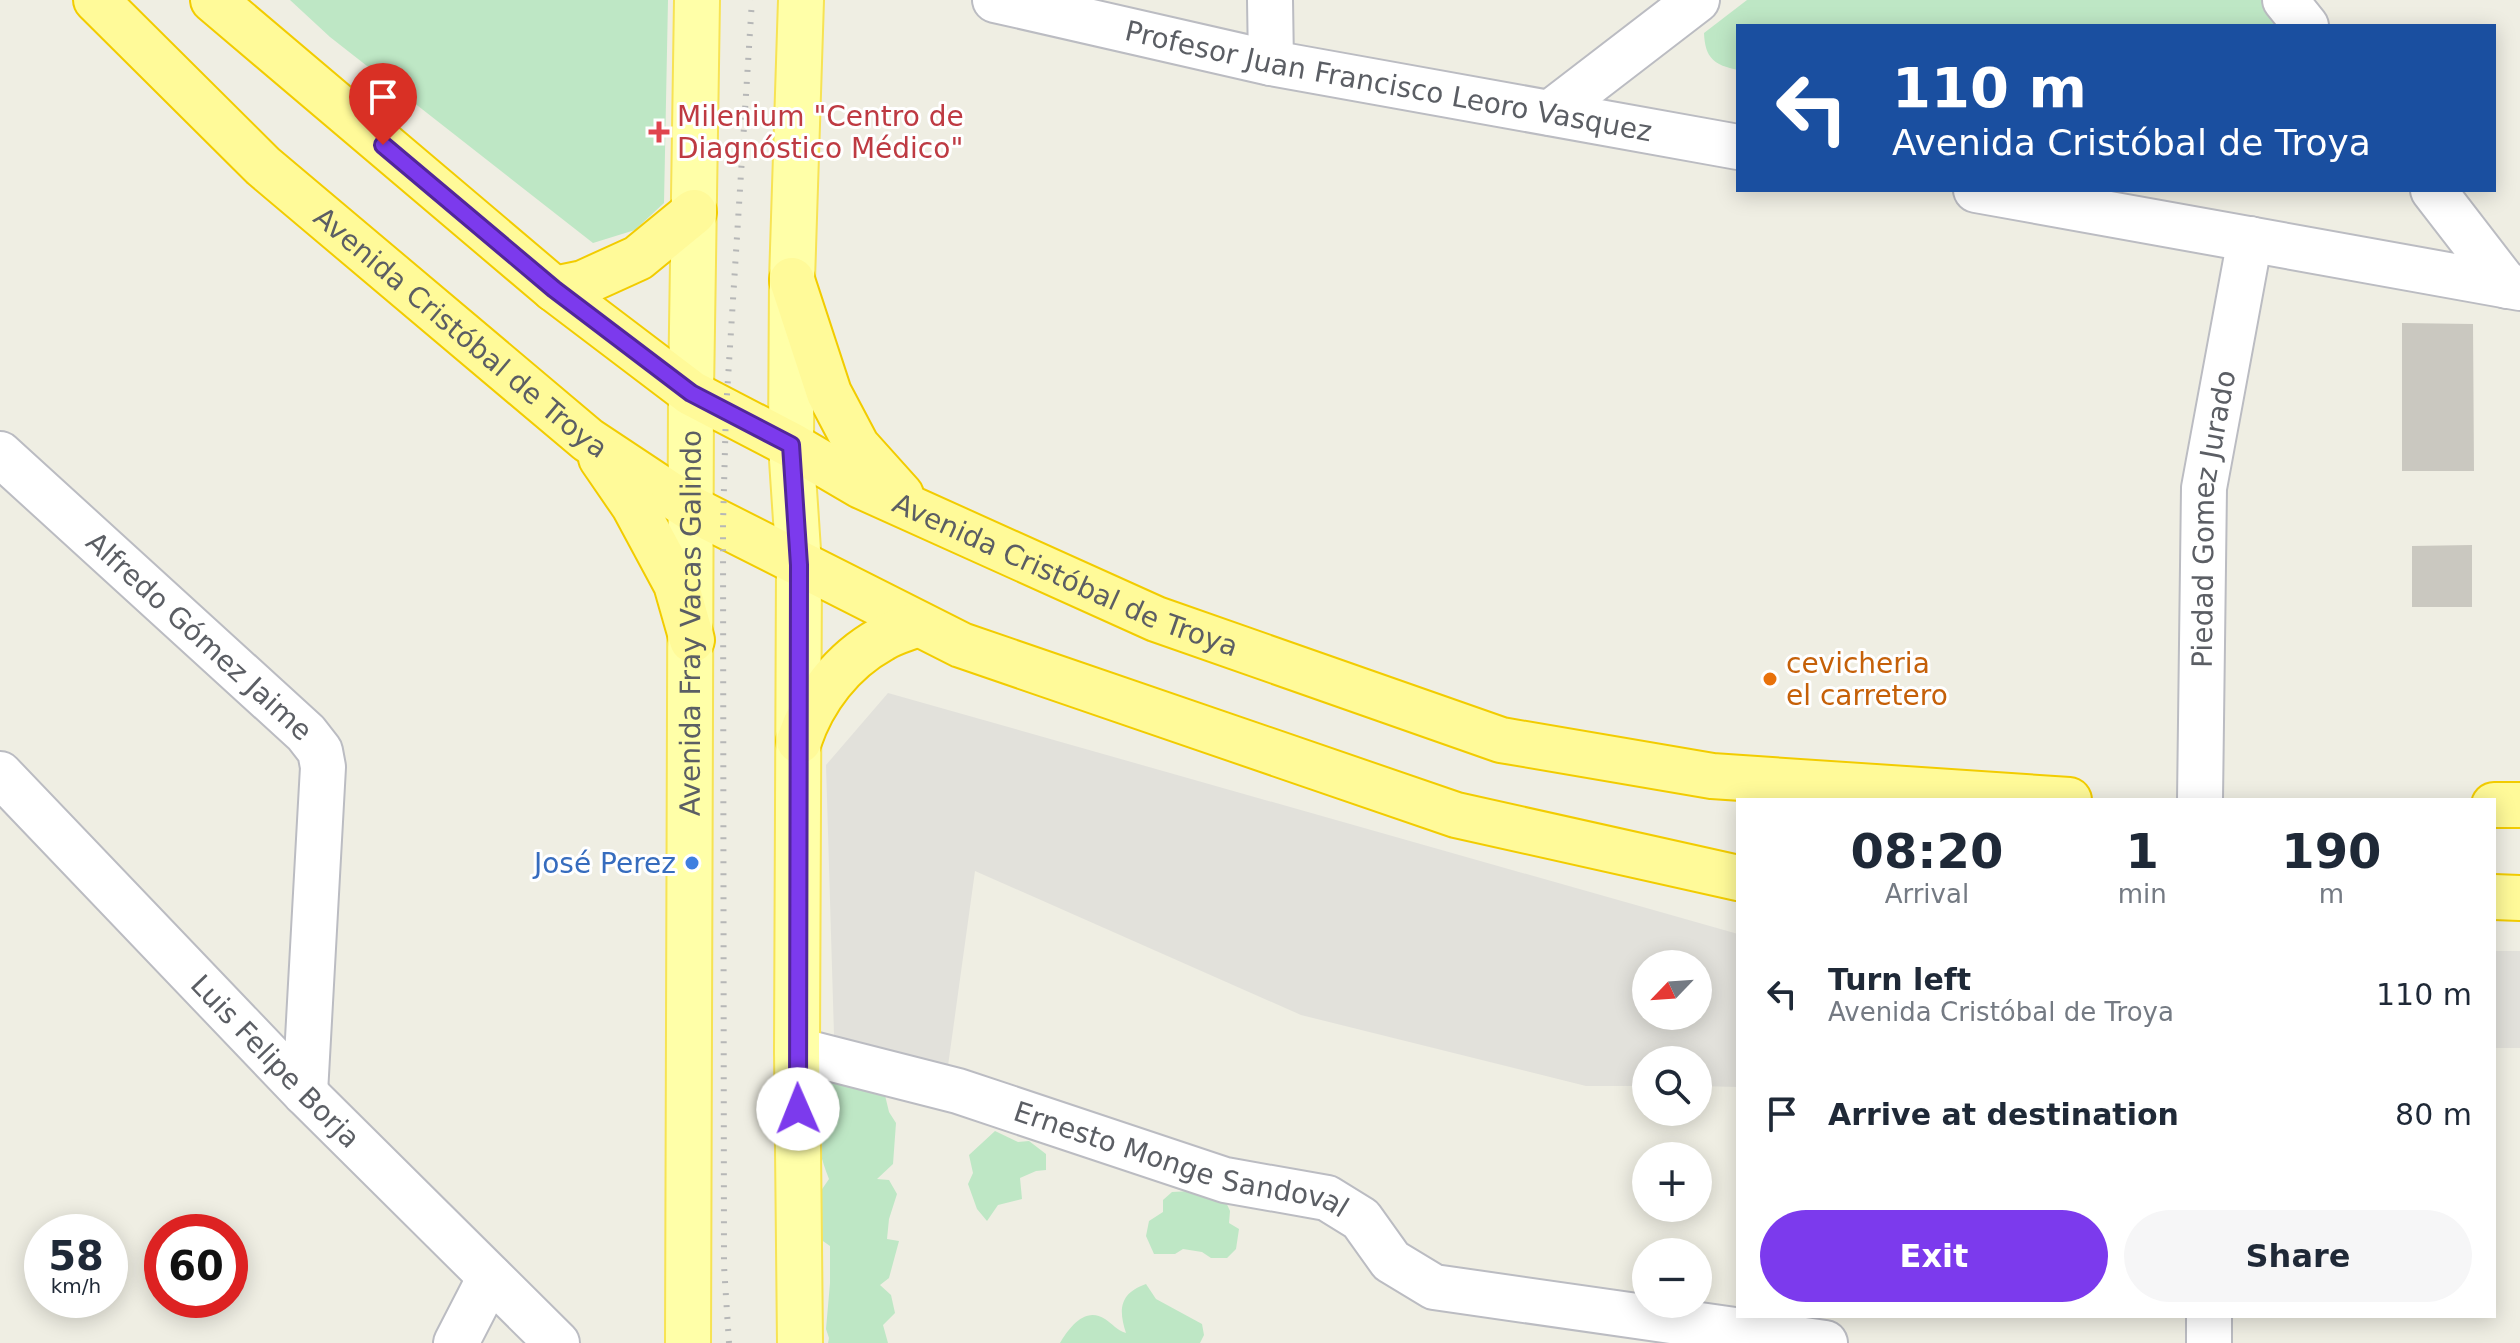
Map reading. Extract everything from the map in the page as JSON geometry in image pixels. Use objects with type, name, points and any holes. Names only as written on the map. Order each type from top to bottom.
[{"type":"highway","name":"Avenida Cristóbal de Troya","points":[[96,0],[263,166],[588,440],[692,509],[961,645],[1456,815],[1736,878]]},
{"type":"highway","name":"Avenida Cristóbal de Troya","points":[[213,0],[554,289],[691,393],[861,486],[1156,619],[1501,740],[1712,776],[2039,798]]},
{"type":"highway","points":[[554,289],[583,283],[638,258],[694,212]]},
{"type":"highway","points":[[792,280],[829,393],[857,446],[917,511]]},
{"type":"highway","points":[[588,440],[634,506],[676,584],[692,640]]},
{"type":"highway","points":[[799,741],[808,715],[824,690],[847,666],[881,639],[918,624]]},
{"type":"highway","points":[[2496,805],[2520,805]]},
{"type":"highway","points":[[2496,897],[2520,898]]},
{"type":"main road","name":"Avenida Fray Vacas Galindo","points":[[682,1335],[697,0]]},
{"type":"main road","points":[[800,1343],[797,1050],[799,565],[791,445],[792,280],[801,0]]},
{"type":"street","name":"Profesor Juan Francisco Leoro Vasquez","points":[[995,0],[1271,63],[1736,147]]},
{"type":"street","points":[[1270,0],[1271,63]]},
{"type":"street","points":[[1550,113],[1697,0]]},
{"type":"street","points":[[2285,0],[2304,24]]},
{"type":"street","points":[[1987,192],[2514,287]]},
{"type":"street","points":[[2435,192],[2514,287]]},
{"type":"street","name":"Piedad Gomez Jurado","points":[[2200,798],[2204,488],[2250,239]]},
{"type":"street","name":"Alfredo Gómez Jaime","points":[[0,454],[306,733],[320,751],[323,767],[305,1093]]},
{"type":"street","name":"Luis Felipe Borja","points":[[0,774],[305,1093],[557,1343]]},
{"type":"street","name":"Ernesto Monge Sandoval","points":[[797,1050],[958,1091],[1225,1180],[1327,1198],[1361,1219],[1391,1261],[1434,1287],[1825,1343]]},
{"type":"street","points":[[456,1343],[490,1277]]},
{"type":"street","points":[[2209,1318],[2209,1343]]},
{"type":"shaded area","points":[[888,693],[1736,933],[1736,1087],[1712,1086],[1712,1046],[1632,1046],[1632,1086],[1586,1086],[1301,1015],[975,871],[947,1073],[834,1035],[826,765]]},
{"type":"shaded area","points":[[2496,951],[2520,951],[2520,1048],[2496,1048]]},
{"type":"green space","points":[[290,0],[668,0],[664,203],[635,230],[593,243],[330,37]]},
{"type":"green space","points":[[1747,0],[2265,0],[2283,24],[1736,24],[1736,69],[1712,59],[1706,49],[1704,33]]},
{"type":"green space","points":[[829,1071],[884,1091],[889,1112],[896,1123],[893,1164],[877,1179],[889,1180],[897,1194],[887,1239],[899,1241],[889,1278],[880,1285],[891,1295],[895,1313],[883,1325],[888,1343],[828,1343],[830,1246],[820,1239],[818,1195],[829,1179],[820,1150],[817,1125]]},
{"type":"green space","points":[[995,1131],[1018,1142],[1029,1141],[1046,1154],[1046,1170],[1020,1178],[1022,1199],[998,1205],[987,1221],[977,1209],[968,1184],[973,1173],[969,1155]]},
{"type":"green space","points":[[1191,1191],[1209,1199],[1225,1200],[1230,1211],[1229,1223],[1239,1229],[1236,1249],[1227,1258],[1211,1258],[1202,1252],[1183,1249],[1175,1254],[1154,1254],[1146,1236],[1149,1221],[1163,1212],[1163,1200],[1172,1192]]},
{"type":"green space","points":[[1146,1284],[1156,1299],[1202,1324],[1204,1335],[1200,1343],[1060,1343],[1078,1320],[1091,1315],[1105,1319],[1126,1333],[1123,1303],[1131,1292]]},
{"type":"building","points":[[2402,323],[2473,324],[2474,471],[2402,471]]},
{"type":"building","points":[[2472,545],[2472,607],[2412,607],[2412,546]]},
{"type":"railway","points":[[729,1343],[724,1266],[723,525],[726,410],[752,0]]},
{"type":"place","name":"Milenium \"Centro de Diagnóstico Médico\"","points":[[659,132]]},
{"type":"place","name":"cevicheria el carretero","points":[[1770,679]]},
{"type":"place","name":"José Perez","points":[[692,863]]},
{"type":"route","points":[[383,145],[554,289],[691,393],[791,445],[799,565],[798,1109]]}]
